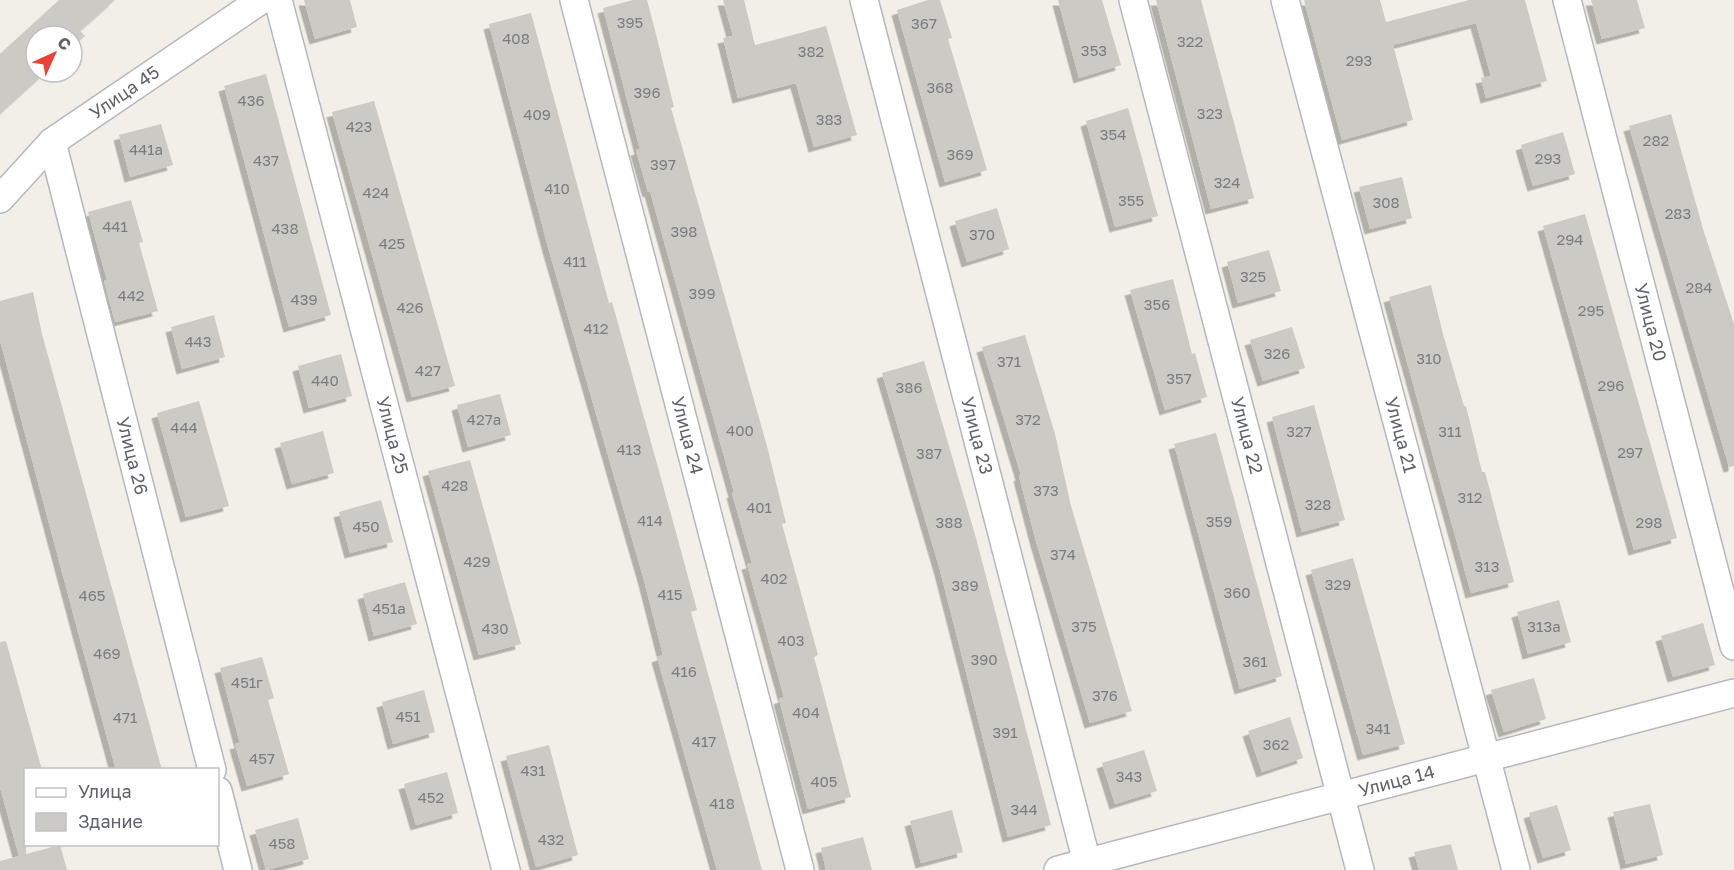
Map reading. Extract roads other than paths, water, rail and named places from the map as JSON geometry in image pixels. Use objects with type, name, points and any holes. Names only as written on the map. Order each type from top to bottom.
[{"type":"street","name":"Улица 45","points":[[0,199],[52,142],[261,0]]},
{"type":"street","name":"Улица 25","points":[[278,0],[506,870]]},
{"type":"street","name":"Улица 24","points":[[574,0],[801,870]]},
{"type":"street","name":"Улица 23","points":[[864,0],[1088,867]]},
{"type":"street","name":"Улица 22","points":[[1133,0],[1360,870]]},
{"type":"street","name":"Улица 21","points":[[1285,0],[1516,870]]},
{"type":"street","name":"Улица 20","points":[[1566,0],[1734,646]]},
{"type":"street","name":"Улица 26","points":[[52,142],[211,768]]},
{"type":"street","name":"Улица 14","points":[[1058,870],[1088,867],[1734,693]]},
{"type":"street","points":[[219,795],[238,870]]}]
